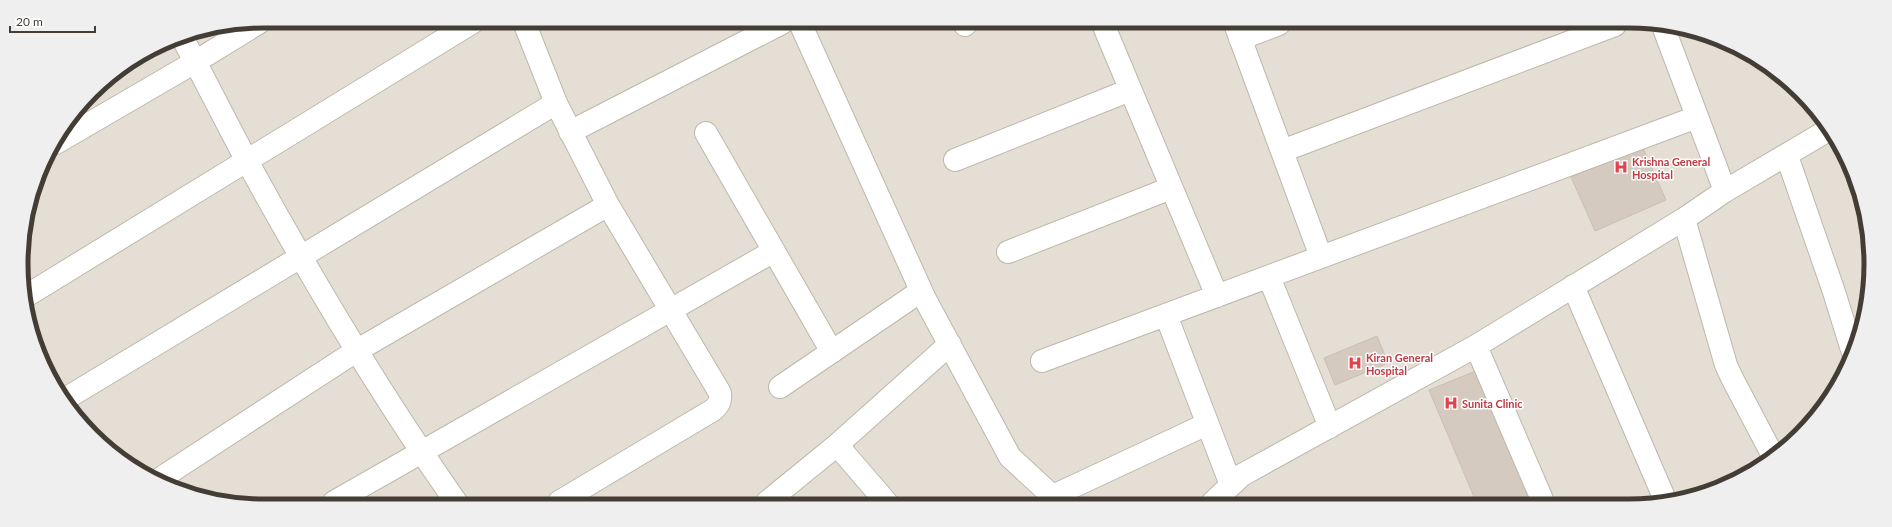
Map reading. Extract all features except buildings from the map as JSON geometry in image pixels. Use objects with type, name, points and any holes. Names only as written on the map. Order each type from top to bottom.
[{"type":"street","points":[[30,294],[463,28]]},
{"type":"street","points":[[526,28],[556,103],[608,205],[720,393],[721,400],[718,406],[564,499]]},
{"type":"street","points":[[570,132],[772,28]]},
{"type":"street","points":[[802,28],[921,291],[1010,457],[1057,499],[1207,424]]},
{"type":"street","points":[[1105,28],[1216,296]]},
{"type":"street","points":[[1258,28],[1238,32],[1321,257]]},
{"type":"street","points":[[1282,151],[1607,28]]},
{"type":"street","points":[[65,138],[249,29]]},
{"type":"street","points":[[1665,31],[1725,191]]},
{"type":"street","points":[[184,41],[247,160],[356,351],[420,451],[454,499]]},
{"type":"street","points":[[955,160],[1130,90]]},
{"type":"street","points":[[70,396],[556,103]]},
{"type":"street","points":[[1042,362],[1697,117]]},
{"type":"street","points":[[706,133],[832,352]]},
{"type":"street","points":[[1216,499],[1242,475],[1476,346],[1684,219],[1725,191],[1824,133]]},
{"type":"street","points":[[1787,156],[1834,292],[1850,344]]},
{"type":"street","points":[[1008,252],[1171,188]]},
{"type":"street","points":[[163,477],[356,351],[608,205]]},
{"type":"street","points":[[1684,219],[1726,365],[1770,451]]},
{"type":"street","points":[[339,499],[420,451],[774,251]]},
{"type":"street","points":[[1269,277],[1330,427]]},
{"type":"street","points":[[1573,286],[1663,496]]},
{"type":"street","points":[[780,387],[921,291]]},
{"type":"street","points":[[1166,315],[1231,485]]},
{"type":"street","points":[[771,499],[837,445],[950,344]]},
{"type":"street","points":[[1476,346],[1542,499]]},
{"type":"street","points":[[837,445],[884,499]]},
{"type":"shaded area","points":[[1628,28],[1659,30],[1704,40],[1733,52],[1784,86],[1806,108],[1840,159],[1852,188],[1862,233],[1864,264],[1862,294],[1852,339],[1840,368],[1806,419],[1784,441],[1733,475],[1704,487],[1659,497],[1628,499],[264,499],[233,497],[188,487],[159,475],[108,441],[86,419],[52,368],[40,339],[30,294],[28,264],[30,233],[40,188],[52,159],[86,108],[108,86],[159,52],[188,40],[203,36],[233,30]]},
{"type":"place","name":"Krishna General Hospital","points":[[1621,167]]},
{"type":"place","name":"Kiran General Hospital","points":[[1355,363]]},
{"type":"place","name":"Sunita Clinic","points":[[1451,403]]}]
